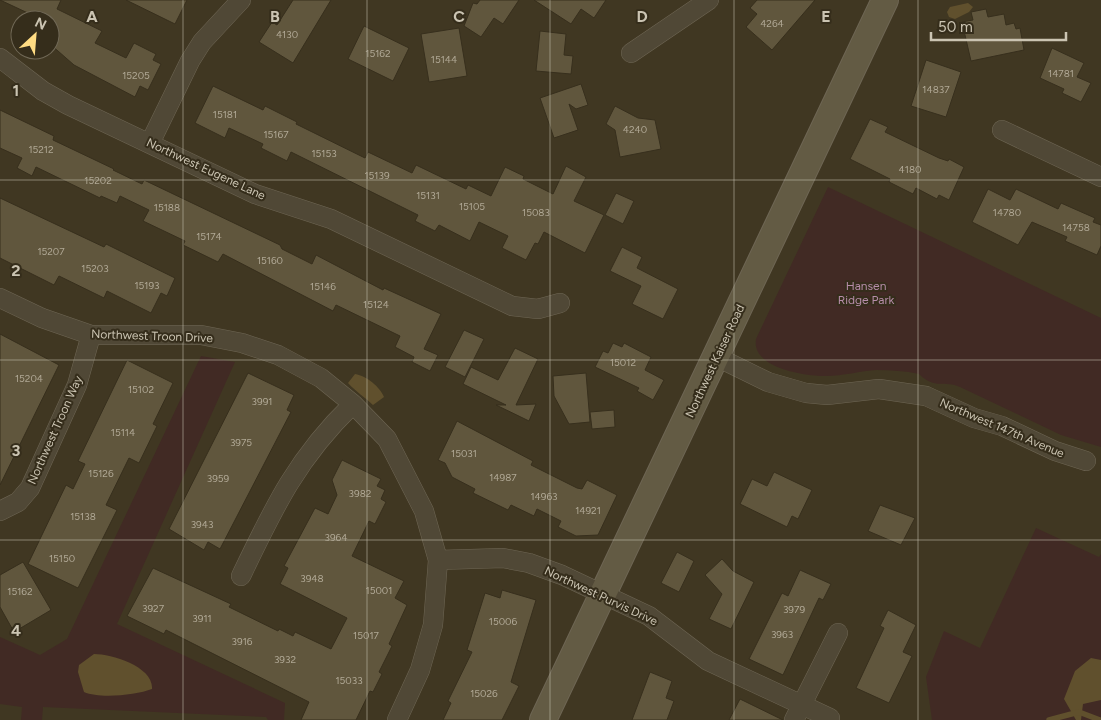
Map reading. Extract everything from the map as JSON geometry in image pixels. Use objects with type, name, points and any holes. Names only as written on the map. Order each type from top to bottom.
[{"type":"main road","name":"Northwest Kaiser Road","points":[[543,720],[885,0]]},
{"type":"street","points":[[150,143],[190,60],[202,42],[241,0]]},
{"type":"street","points":[[631,53],[709,0]]},
{"type":"street","name":"Northwest Eugene Lane","points":[[0,58],[56,99],[255,194],[331,219],[512,306],[538,309],[560,303]]},
{"type":"street","points":[[1002,130],[1101,177]]},
{"type":"street","name":"Northwest Troon Drive","points":[[0,298],[42,318],[91,335],[201,335],[242,343],[278,355],[321,378],[353,404],[387,439],[424,511],[438,560]]},
{"type":"street","name":"Northwest Troon Way","points":[[0,511],[18,502],[30,488],[77,385],[91,335]]},
{"type":"street","name":"Northwest 147th Avenue","points":[[717,357],[768,382],[806,393],[827,394],[879,389],[926,396],[974,418],[1002,426],[1055,451],[1086,461]]},
{"type":"street","points":[[242,576],[269,518],[290,480],[326,430],[353,404]]},
{"type":"street","name":"Northwest Purvis Drive","points":[[438,560],[503,558],[529,563],[562,575],[649,616],[708,661],[798,713],[830,718]]},
{"type":"street","points":[[397,720],[420,670],[433,624],[438,560]]},
{"type":"street","points":[[798,713],[838,633]]},
{"type":"green space","name":"Hansen Ridge Park","points":[[828,187],[1101,318],[1101,447],[1061,435],[960,387],[930,382],[919,374],[877,370],[817,376],[781,368],[762,357],[757,349],[756,339]]},
{"type":"green space","points":[[201,356],[235,362],[117,624],[285,703],[284,720],[268,720],[266,717],[43,707],[42,720],[21,720],[22,707],[0,704],[0,637],[40,655],[67,639]]},
{"type":"green space","points":[[1036,528],[1099,557],[1101,554],[1101,720],[932,720],[926,677],[944,631],[980,648]]},
{"type":"shaded area","points":[[968,3],[973,7],[969,12],[955,19],[949,17],[947,12],[950,7]]},
{"type":"shaded area","points":[[355,374],[372,382],[384,397],[373,405],[348,383]]},
{"type":"shaded area","points":[[94,654],[121,659],[139,668],[151,681],[152,689],[118,695],[99,695],[84,692],[78,672],[79,665]]},
{"type":"shaded area","points":[[1091,658],[1101,660],[1101,700],[1083,704],[1081,720],[1076,720],[1064,699],[1075,671]]},
{"type":"building","points":[[0,0],[61,0],[57,9],[59,10],[21,10]]},
{"type":"building","points":[[126,0],[187,0],[175,24]]},
{"type":"building","points":[[293,0],[331,0],[293,63],[259,42],[272,22],[277,25]]},
{"type":"building","points":[[480,0],[519,0],[503,24],[494,18],[481,37],[464,26],[473,3],[477,4]]},
{"type":"building","points":[[534,0],[606,0],[594,18],[581,9],[571,24]]},
{"type":"building","points":[[757,0],[815,0],[772,50],[746,27],[757,14],[750,8]]},
{"type":"building","points":[[986,9],[988,17],[1004,14],[1006,25],[1014,23],[1016,29],[1020,28],[1024,50],[971,61],[962,22],[973,20],[971,12]]},
{"type":"building","points":[[60,10],[102,31],[95,43],[126,58],[134,43],[156,54],[153,60],[161,64],[148,90],[140,86],[135,97],[74,65],[60,53]]},
{"type":"building","points":[[364,26],[409,48],[393,81],[348,59]]},
{"type":"building","points":[[459,28],[467,76],[429,82],[421,34]]},
{"type":"building","points":[[540,31],[566,34],[564,55],[573,56],[571,74],[536,71]]},
{"type":"building","points":[[1052,48],[1084,63],[1077,77],[1091,83],[1081,102],[1062,93],[1064,89],[1040,78]]},
{"type":"building","points":[[926,60],[961,72],[946,117],[911,106]]},
{"type":"building","points":[[581,84],[588,105],[576,109],[569,104],[578,130],[554,138],[540,98]]},
{"type":"building","points":[[213,86],[263,110],[265,106],[297,122],[296,124],[365,158],[368,152],[412,173],[416,165],[466,189],[468,185],[491,196],[505,167],[524,176],[523,179],[553,194],[566,166],[586,177],[574,201],[604,215],[585,253],[544,232],[538,244],[535,243],[526,260],[502,248],[508,236],[479,222],[470,241],[439,225],[435,231],[415,221],[418,215],[291,152],[287,161],[261,148],[263,144],[229,128],[225,138],[195,123]]},
{"type":"building","points":[[615,106],[638,118],[655,120],[661,149],[620,157],[615,130],[606,124]]},
{"type":"building","points":[[0,110],[54,136],[53,140],[113,170],[142,184],[144,180],[280,245],[282,249],[312,264],[316,255],[383,290],[384,288],[441,314],[424,349],[438,355],[430,371],[412,362],[414,357],[395,347],[400,336],[336,305],[333,311],[223,254],[218,262],[183,245],[185,241],[143,221],[149,210],[120,196],[117,203],[101,196],[100,198],[36,167],[32,176],[17,168],[22,158],[0,148]]},
{"type":"building","points":[[870,119],[888,127],[885,132],[939,158],[948,161],[949,159],[964,167],[949,200],[939,195],[937,199],[916,188],[913,194],[889,182],[890,179],[850,159]]},
{"type":"building","points":[[988,189],[1010,200],[1016,189],[1058,209],[1061,203],[1095,218],[1093,222],[1101,225],[1101,246],[1097,255],[1065,241],[1067,237],[1032,222],[1018,245],[972,222]]},
{"type":"building","points":[[616,193],[634,201],[623,224],[605,215]]},
{"type":"building","points":[[0,198],[104,247],[106,244],[175,278],[167,296],[161,293],[151,313],[107,291],[104,298],[59,276],[54,285],[0,258]]},
{"type":"building","points":[[622,247],[642,257],[637,268],[678,289],[663,319],[632,304],[641,286],[610,271]]},
{"type":"building","points":[[464,330],[484,339],[465,377],[445,367]]},
{"type":"building","points":[[0,334],[59,365],[0,485]]},
{"type":"building","points":[[613,343],[622,347],[624,343],[651,357],[645,370],[664,380],[653,400],[637,391],[639,388],[595,367],[603,351],[608,353]]},
{"type":"building","points":[[515,348],[538,359],[516,405],[536,404],[529,421],[496,405],[506,405],[463,384],[471,367],[498,380]]},
{"type":"building","points":[[127,360],[173,383],[153,424],[157,426],[139,463],[129,458],[106,505],[117,510],[78,588],[28,564],[66,485],[73,489],[85,464],[78,461]]},
{"type":"building","points":[[248,373],[294,395],[287,410],[291,412],[220,549],[208,542],[204,550],[169,529]]},
{"type":"building","points":[[586,373],[590,422],[569,424],[554,396],[553,376]]},
{"type":"building","points":[[614,410],[615,427],[592,429],[590,412]]},
{"type":"building","points":[[457,421],[533,461],[531,465],[577,488],[582,489],[587,480],[617,495],[598,535],[576,536],[558,527],[561,521],[537,509],[534,516],[511,505],[508,510],[473,493],[475,489],[452,477],[445,463],[438,460]]},
{"type":"building","points":[[342,460],[381,479],[377,486],[385,490],[381,499],[386,502],[375,524],[369,521],[352,556],[404,581],[395,598],[407,605],[389,644],[392,646],[379,672],[382,674],[373,692],[370,691],[356,720],[301,720],[309,702],[166,630],[164,634],[127,616],[153,568],[231,604],[229,607],[278,631],[279,629],[293,636],[295,632],[331,649],[347,618],[280,584],[288,568],[284,566],[315,508],[328,514],[337,495],[332,480]]},
{"type":"building","points":[[774,472],[812,490],[798,519],[792,516],[787,527],[740,504],[752,479],[767,486]]},
{"type":"building","points":[[880,505],[915,518],[901,545],[868,531]]},
{"type":"building","points":[[677,552],[694,561],[679,592],[661,583]]},
{"type":"building","points":[[722,559],[733,571],[754,582],[731,629],[709,619],[722,594],[705,575]]},
{"type":"building","points":[[23,562],[51,610],[14,632],[0,607],[0,575]]},
{"type":"building","points":[[800,570],[831,584],[823,600],[819,598],[783,675],[749,659],[782,593],[788,596]]},
{"type":"building","points":[[502,590],[536,600],[511,682],[519,686],[502,720],[443,720],[451,703],[448,701],[472,652],[467,650],[485,593],[500,598]]},
{"type":"building","points":[[888,610],[916,625],[903,652],[912,656],[889,703],[856,688],[884,628],[880,626]]},
{"type":"building","points":[[650,672],[672,681],[666,698],[674,701],[667,720],[632,720]]},
{"type":"building","points":[[740,699],[783,720],[729,720]]},
{"type":"waterway","points":[[1049,720],[1079,712],[1100,720]]}]
